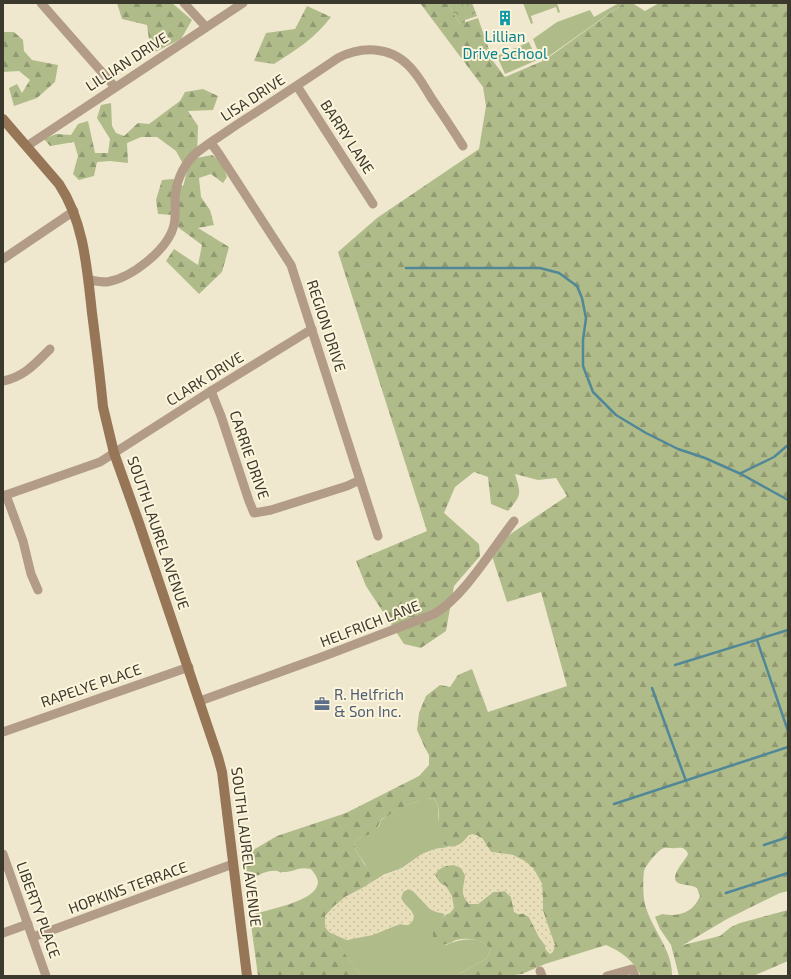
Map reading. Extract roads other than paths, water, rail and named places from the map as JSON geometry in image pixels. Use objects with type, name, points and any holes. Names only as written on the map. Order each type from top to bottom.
[{"type":"street","points":[[41,3],[115,87]]},
{"type":"street","points":[[184,3],[206,27]]},
{"type":"street","name":"LILLIAN DRIVE","points":[[27,146],[243,3]]},
{"type":"street","name":"LISA DRIVE","points":[[89,280],[106,282],[121,277],[145,264],[160,250],[169,238],[174,226],[175,194],[181,174],[188,162],[196,153],[338,58],[350,53],[369,50],[388,53],[403,60],[415,73],[463,146]]},
{"type":"street","name":"BARRY LANE","points":[[297,86],[373,204]]},
{"type":"street","name":"SOUTH LAUREL AVENUE","points":[[3,119],[65,193],[74,211],[84,244],[103,407],[114,454],[189,667],[222,772],[247,976]]},
{"type":"street","name":"REGION DRIVE","points":[[211,143],[220,154],[287,258],[312,329],[378,536]]},
{"type":"street","points":[[3,259],[74,211]]},
{"type":"street","name":"CLARK DRIVE","points":[[5,495],[100,462],[312,329]]},
{"type":"street","points":[[3,381],[9,380],[32,368],[50,349]]},
{"type":"street","name":"CARRIE DRIVE","points":[[211,391],[254,513],[271,510],[347,486],[360,480]]},
{"type":"street","points":[[5,495],[23,541],[31,574],[38,590]]},
{"type":"street","name":"HELFRICH LANE","points":[[200,701],[434,614],[447,605],[468,581],[514,521]]},
{"type":"street","name":"RAPELYE PLACE","points":[[3,732],[189,667]]},
{"type":"street","name":"LIBERTY PLACE","points":[[3,854],[46,976]]},
{"type":"street","name":"HOPKINS TERRACE","points":[[33,937],[233,864]]},
{"type":"street","points":[[3,933],[28,924]]},
{"type":"street","points":[[607,976],[633,972]]},
{"type":"waterway","points":[[406,268],[540,268],[559,273],[577,286],[582,298],[586,318],[583,340],[583,366],[593,392],[616,415],[646,433],[678,449],[705,458],[741,474],[788,500]]},
{"type":"waterway","points":[[741,473],[774,457],[788,445]]},
{"type":"waterway","points":[[675,665],[788,630]]},
{"type":"waterway","points":[[757,640],[788,731]]},
{"type":"waterway","points":[[652,688],[686,781]]},
{"type":"waterway","points":[[614,804],[788,747]]},
{"type":"waterway","points":[[764,845],[788,837]]},
{"type":"waterway","points":[[726,893],[788,873]]},
{"type":"place","name":"Lillian Drive School","points":[[505,18]]},
{"type":"place","name":"R. Helfrich & Son Inc.","points":[[322,704]]}]
